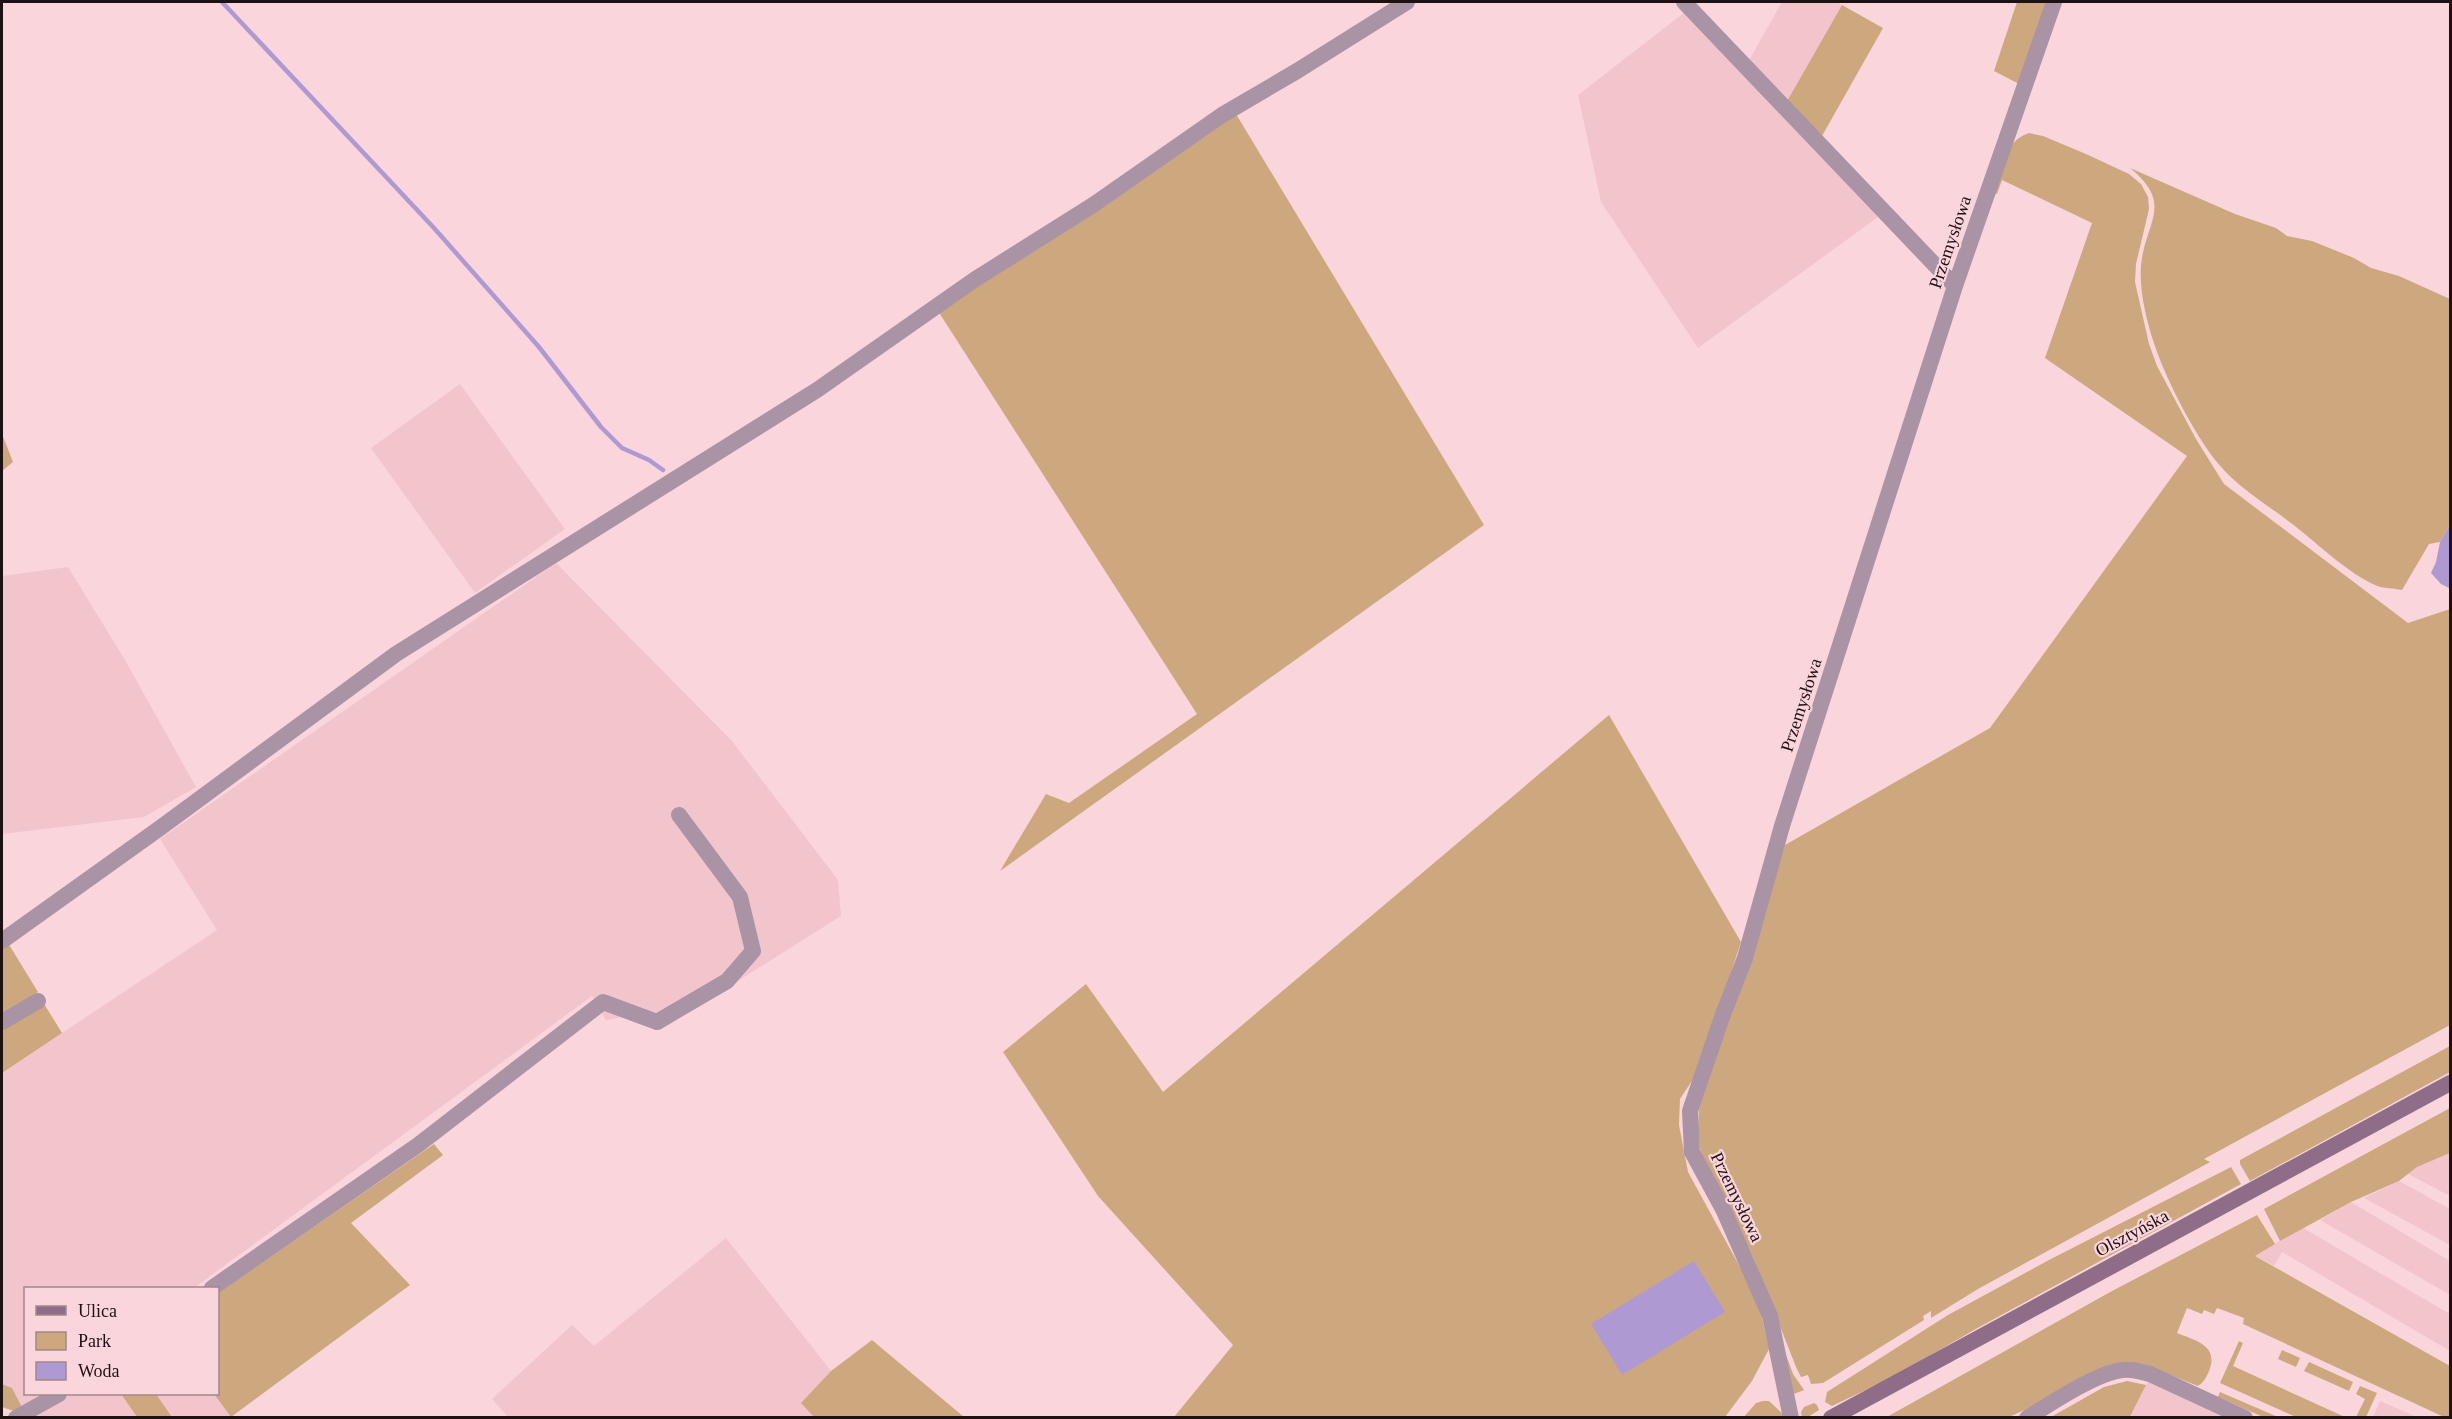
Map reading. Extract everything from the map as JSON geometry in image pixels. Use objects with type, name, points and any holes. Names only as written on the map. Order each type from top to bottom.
[{"type":"main road","name":"Olsztyńska","points":[[1831,1418],[2451,1083]]},
{"type":"street","points":[[2,941],[396,654],[817,390],[974,280],[1093,205],[1222,115],[1407,2]]},
{"type":"street","points":[[1684,2],[1954,286]]},
{"type":"street","name":"Przemysłowa","points":[[1791,1418],[1770,1316],[1724,1211],[1692,1152],[1690,1111],[1745,958],[1782,826],[1954,286],[2054,2]]},
{"type":"street","points":[[213,1287],[418,1145],[603,1002],[657,1022],[727,981],[753,951],[740,897],[679,815]]},
{"type":"street","points":[[2,1022],[38,1000]]},
{"type":"street","points":[[2027,1418],[2102,1376],[2118,1370],[2134,1370],[2158,1378],[2245,1418]]},
{"type":"street","points":[[16,1418],[57,1395]]},
{"type":"shaded area","points":[[1782,2],[1836,2],[1842,5],[1786,103],[1748,62]]},
{"type":"shaded area","points":[[1685,12],[1878,217],[1698,348],[1601,202],[1578,95]]},
{"type":"shaded area","points":[[460,384],[565,529],[475,593],[371,448]]},
{"type":"shaded area","points":[[556,563],[732,741],[838,880],[841,916],[660,1030],[623,1017],[606,1020],[592,996],[195,1287],[24,1287],[24,1395],[44,1395],[23,1409],[12,1388],[2,1384],[2,1073],[217,930],[160,839]]},
{"type":"shaded area","points":[[68,567],[125,660],[196,787],[144,817],[2,834],[2,576]]},
{"type":"shaded area","points":[[2450,1153],[2450,1196],[2408,1174],[2417,1167]]},
{"type":"shaded area","points":[[2399,1181],[2450,1209],[2450,1245],[2364,1198]]},
{"type":"shaded area","points":[[2351,1202],[2450,1261],[2450,1295],[2320,1220]]},
{"type":"shaded area","points":[[2303,1228],[2450,1314],[2450,1351],[2282,1252],[2274,1266],[2254,1255]]},
{"type":"shaded area","points":[[726,1238],[831,1371],[801,1403],[814,1417],[508,1417],[492,1399],[572,1325],[594,1346]]},
{"type":"shaded area","points":[[2148,1381],[2228,1418],[2130,1418]]},
{"type":"shaded area","points":[[70,1395],[122,1395],[137,1417],[34,1418]]},
{"type":"shaded area","points":[[157,1395],[215,1395],[231,1417],[172,1417]]},
{"type":"shaded area","points":[[2380,1401],[2417,1417],[2373,1417]]},
{"type":"green space","points":[[2017,2],[2047,2],[2019,84],[1994,71]]},
{"type":"green space","points":[[1842,5],[1883,28],[1822,136],[1786,103]]},
{"type":"green space","points":[[1236,114],[1484,525],[1000,871],[1046,794],[1069,803],[1197,714],[938,311]]},
{"type":"green space","points":[[2029,133],[2043,136],[2086,154],[2129,174],[2141,184],[2148,197],[2149,209],[2136,264],[2135,282],[2149,344],[2157,366],[2196,439],[2224,484],[2408,623],[2450,609],[2450,1025],[2204,1159],[2210,1162],[1978,1289],[1931,1318],[1931,1311],[1923,1316],[1924,1320],[1823,1383],[1811,1384],[1808,1375],[1801,1377],[1796,1367],[1753,1257],[1701,1155],[1698,1131],[1699,1109],[1785,845],[1990,728],[2187,456],[2045,358],[2092,223],[2002,180],[1997,194],[1993,192],[2009,149],[2014,142]]},
{"type":"green space","points":[[2130,168],[2235,214],[2276,228],[2287,236],[2312,241],[2354,258],[2371,268],[2399,276],[2450,299],[2450,525],[2440,542],[2429,544],[2402,590],[2375,585],[2344,566],[2239,485],[2204,444],[2167,376],[2149,327],[2142,296],[2141,266],[2154,214],[2154,203],[2144,181]]},
{"type":"green space","points":[[2,434],[13,462],[2,471]]},
{"type":"green space","points":[[1609,715],[1741,942],[1699,1070],[1680,1099],[1679,1125],[1688,1172],[1758,1300],[1769,1349],[1752,1381],[1725,1417],[1174,1417],[1233,1345],[1098,1196],[1003,1052],[1086,984],[1163,1092]]},
{"type":"green space","points":[[8,943],[38,992],[2,1016],[2,948]]},
{"type":"green space","points":[[43,1002],[62,1033],[2,1073],[2,1027]]},
{"type":"green space","points":[[2450,1046],[2450,1072],[2250,1181],[2240,1160]]},
{"type":"green space","points":[[2450,1108],[2450,1153],[2417,1167],[2399,1181],[2351,1202],[2280,1241],[2264,1209]]},
{"type":"green space","points":[[434,1144],[443,1155],[351,1223],[410,1285],[231,1417],[215,1395],[219,1395],[219,1292]]},
{"type":"green space","points":[[2231,1167],[2241,1184],[1974,1330],[1893,1377],[1832,1406],[1825,1402],[1827,1392],[1948,1315],[2049,1260]]},
{"type":"green space","points":[[2257,1215],[2275,1244],[2255,1256],[2450,1366],[2450,1417],[2444,1417],[2243,1324],[2244,1318],[2217,1308],[2214,1314],[2204,1310],[2202,1314],[2187,1308],[2177,1333],[2199,1342],[2209,1350],[2211,1356],[2209,1371],[2205,1380],[2198,1386],[2143,1364],[2049,1399],[2009,1417],[1885,1418],[2112,1291]]},
{"type":"green space","points":[[872,1340],[964,1417],[814,1417],[801,1403],[831,1371]]},
{"type":"green space","points":[[2239,1341],[2243,1343],[2233,1366],[2345,1417],[2296,1417],[2220,1383]]},
{"type":"green space","points":[[2282,1350],[2300,1358],[2296,1367],[2278,1359]]},
{"type":"green space","points":[[1785,1352],[1793,1374],[1804,1390],[1794,1394]]},
{"type":"green space","points":[[2309,1362],[2353,1382],[2349,1391],[2304,1371]]},
{"type":"green space","points":[[2127,1381],[2146,1385],[2130,1417],[2051,1417],[2104,1387]]},
{"type":"green space","points":[[2,1384],[12,1388],[23,1409],[17,1412],[2,1407]]},
{"type":"green space","points":[[2360,1386],[2377,1393],[2366,1417],[2356,1417],[2365,1399],[2356,1394]]},
{"type":"green space","points":[[2220,1392],[2278,1417],[2263,1417],[2218,1397]]},
{"type":"green space","points":[[122,1395],[157,1395],[172,1417],[137,1417]]},
{"type":"green space","points":[[1769,1401],[1786,1417],[1743,1418],[1756,1403]]},
{"type":"green space","points":[[1814,1403],[1819,1410],[1808,1417],[1802,1417],[1801,1412],[1804,1407]]},
{"type":"water","points":[[2450,525],[2449,588],[2441,584],[2431,573],[2440,542]]},
{"type":"water","points":[[1694,1261],[1725,1312],[1622,1375],[1591,1324]]},
{"type":"waterway","points":[[222,2],[434,228],[539,347],[601,427],[622,448],[649,460],[663,470]]}]
